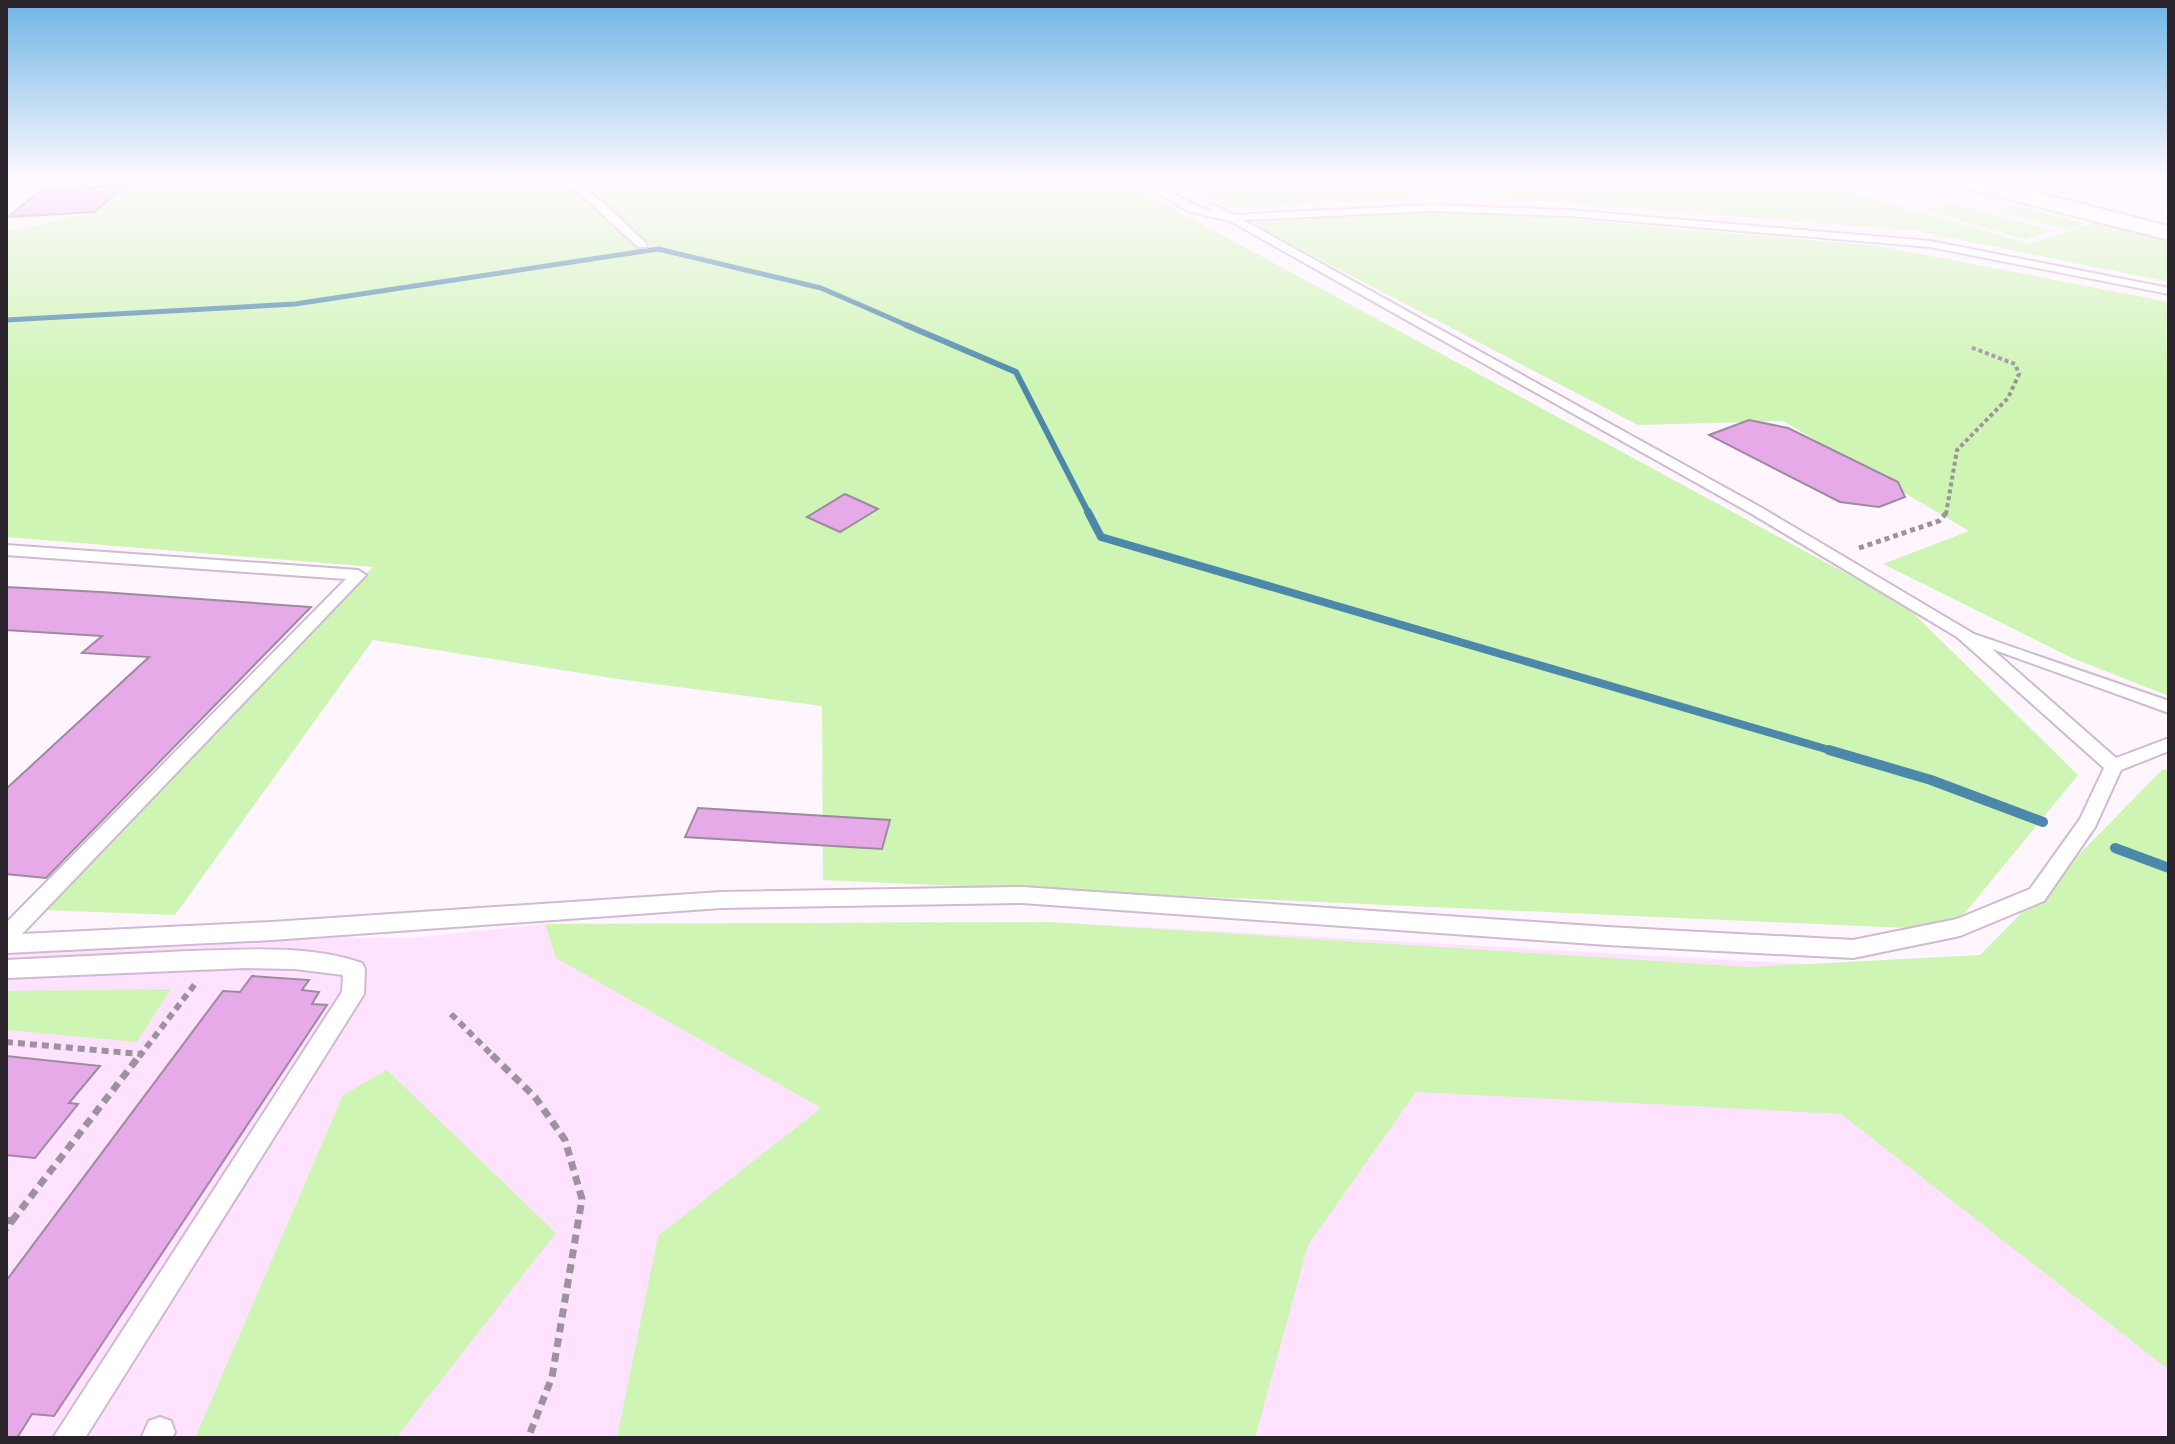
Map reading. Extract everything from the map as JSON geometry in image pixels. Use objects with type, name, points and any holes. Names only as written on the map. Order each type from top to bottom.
[{"type":"lane","points":[[1282,246],[1836,558],[1963,633],[2169,707]]},
{"type":"lane","points":[[1965,246],[2169,284]]},
{"type":"lane","points":[[2038,261],[2169,291]]},
{"type":"lane","points":[[6,550],[358,575],[6,937]]},
{"type":"lane","points":[[1963,633],[2114,766]]},
{"type":"lane","points":[[6,944],[272,931],[721,900],[1022,895],[1607,936],[1853,949],[1960,927],[2037,895],[2088,822],[2114,766],[2169,744]]},
{"type":"lane","points":[[6,969],[213,961],[332,961],[354,969],[356,980],[353,994],[68,1438]]},
{"type":"path","points":[[1836,558],[1889,536],[1939,521],[1946,515],[1957,450],[2008,398],[2019,374],[2015,364],[1970,347]]},
{"type":"path","points":[[6,1229],[9,1221],[213,961]]},
{"type":"path","points":[[451,1014],[535,1097],[558,1129],[565,1140],[582,1199],[552,1377],[528,1438]]},
{"type":"path","points":[[6,1042],[141,1055]]},
{"type":"shaded area","points":[[2169,805],[2169,1438],[6,1438],[6,936],[412,938],[545,924],[1049,922],[2002,975]]},
{"type":"green space","points":[[6,246],[1243,246],[1906,606],[2078,775],[1951,930],[823,880],[822,706],[618,679],[373,640],[175,915],[44,910],[373,567],[6,537]]},
{"type":"green space","points":[[1295,246],[1882,246],[2169,302],[2169,696],[2072,658],[1883,564],[1969,531],[1783,421],[1638,425]]},
{"type":"green space","points":[[1992,246],[2169,246],[2169,282]]},
{"type":"green space","points":[[2169,769],[2169,1370],[1841,1114],[1416,1092],[1308,1245],[1255,1438],[617,1438],[658,1236],[821,1108],[556,958],[545,924],[1049,922],[1751,967],[1980,955],[2162,770]]},
{"type":"green space","points":[[171,989],[137,1042],[6,1030],[6,991]]},
{"type":"green space","points":[[387,1070],[556,1233],[396,1438],[195,1438],[343,1095]]},
{"type":"building","points":[[1749,420],[1788,428],[1898,482],[1905,497],[1879,507],[1840,502],[1709,435]]},
{"type":"building","points":[[845,494],[878,509],[840,532],[807,517]]},
{"type":"building","points":[[6,587],[311,607],[46,878],[6,874],[6,789],[149,657],[82,653],[102,636],[6,630]]},
{"type":"building","points":[[698,808],[890,820],[882,849],[685,837]]},
{"type":"building","points":[[252,976],[309,980],[302,990],[319,992],[312,1004],[327,1005],[54,1416],[32,1414],[17,1438],[6,1438],[6,1281],[223,991],[240,992]]},
{"type":"building","points":[[6,1056],[100,1066],[69,1103],[78,1104],[35,1158],[6,1155]]},
{"type":"waterway","points":[[6,320],[295,304],[658,249],[821,288],[911,327]]},
{"type":"waterway","points":[[906,325],[1016,372],[1089,514]]},
{"type":"waterway","points":[[1088,512],[1101,537],[1836,752]]},
{"type":"waterway","points":[[1829,750],[1931,780],[2043,822]]},
{"type":"waterway","points":[[2115,848],[2169,868]]}]
